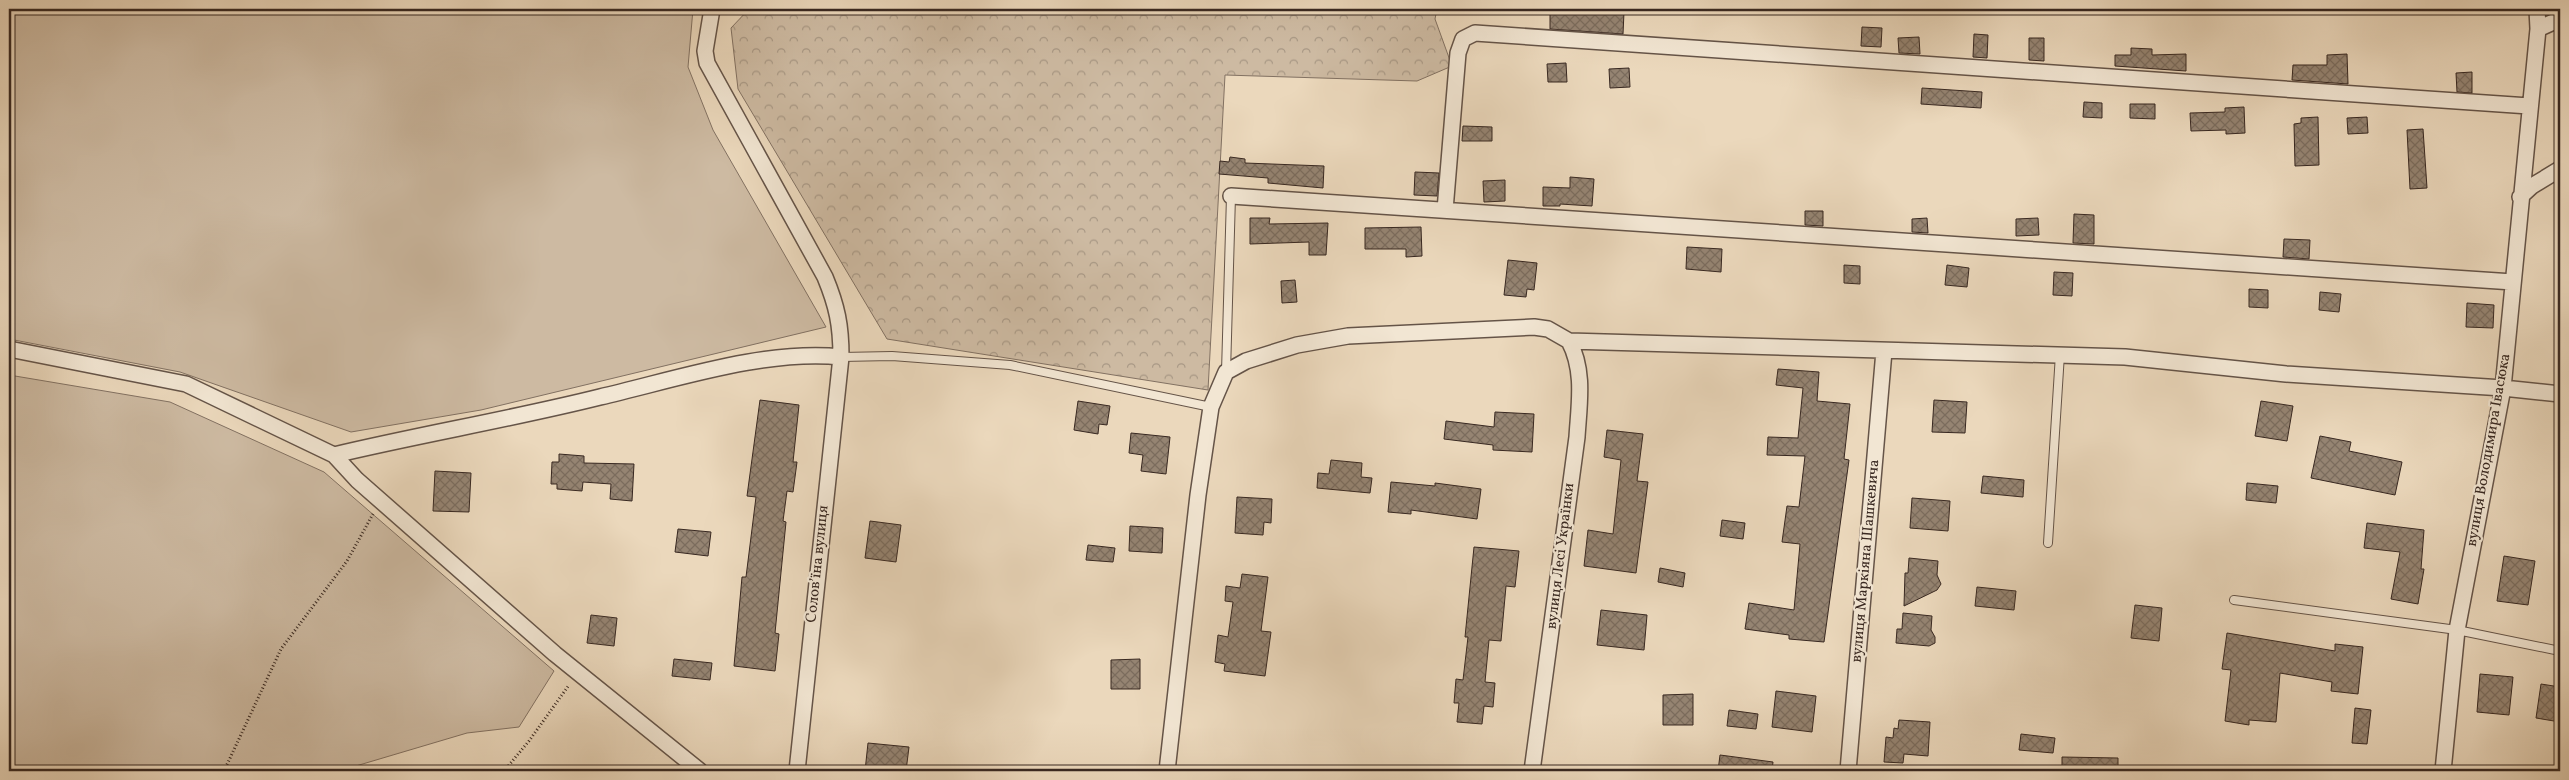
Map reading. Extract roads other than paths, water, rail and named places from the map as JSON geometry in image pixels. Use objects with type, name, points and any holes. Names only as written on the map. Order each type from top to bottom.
[{"type":"street","name":"Соловʼїна вулиця","points":[[712,9],[705,51],[707,63],[825,277],[835,301],[841,324],[841,358],[796,771]]},
{"type":"street","name":"вулиця Володимира Івасюка","points":[[2443,771],[2457,630],[2503,388],[2520,197],[2538,29],[2537,9]]},
{"type":"street","points":[[2538,29],[2560,19]]},
{"type":"street","points":[[1445,210],[1459,45],[1463,39],[1475,33],[2529,106]]},
{"type":"street","points":[[2520,197],[2532,186],[2560,169]]},
{"type":"street","points":[[1231,196],[2513,282]]},
{"type":"street","points":[[1167,771],[1198,495],[1211,407],[1226,372],[1246,361],[1297,344],[1348,336],[1534,327],[1548,329],[1569,341],[2125,357],[2286,374],[2503,388],[2560,394]]},
{"type":"street","name":"вулиця Лесі Українки","points":[[1532,771],[1577,437],[1580,384],[1577,356],[1569,341]]},
{"type":"street","points":[[9,349],[186,384],[334,455],[381,500],[578,673],[700,771]]},
{"type":"street","name":"вулиця Маркіяна Шашкевича","points":[[1848,771],[1884,351]]},
{"type":"street","points":[[334,455],[599,398],[681,376],[788,357],[816,355],[841,358]]},
{"type":"lane","points":[[1226,372],[1231,196]]},
{"type":"lane","points":[[2048,543],[2060,354]]},
{"type":"lane","points":[[841,358],[892,356],[1010,365],[1211,407]]},
{"type":"lane","points":[[2234,600],[2457,630],[2560,651]]}]
